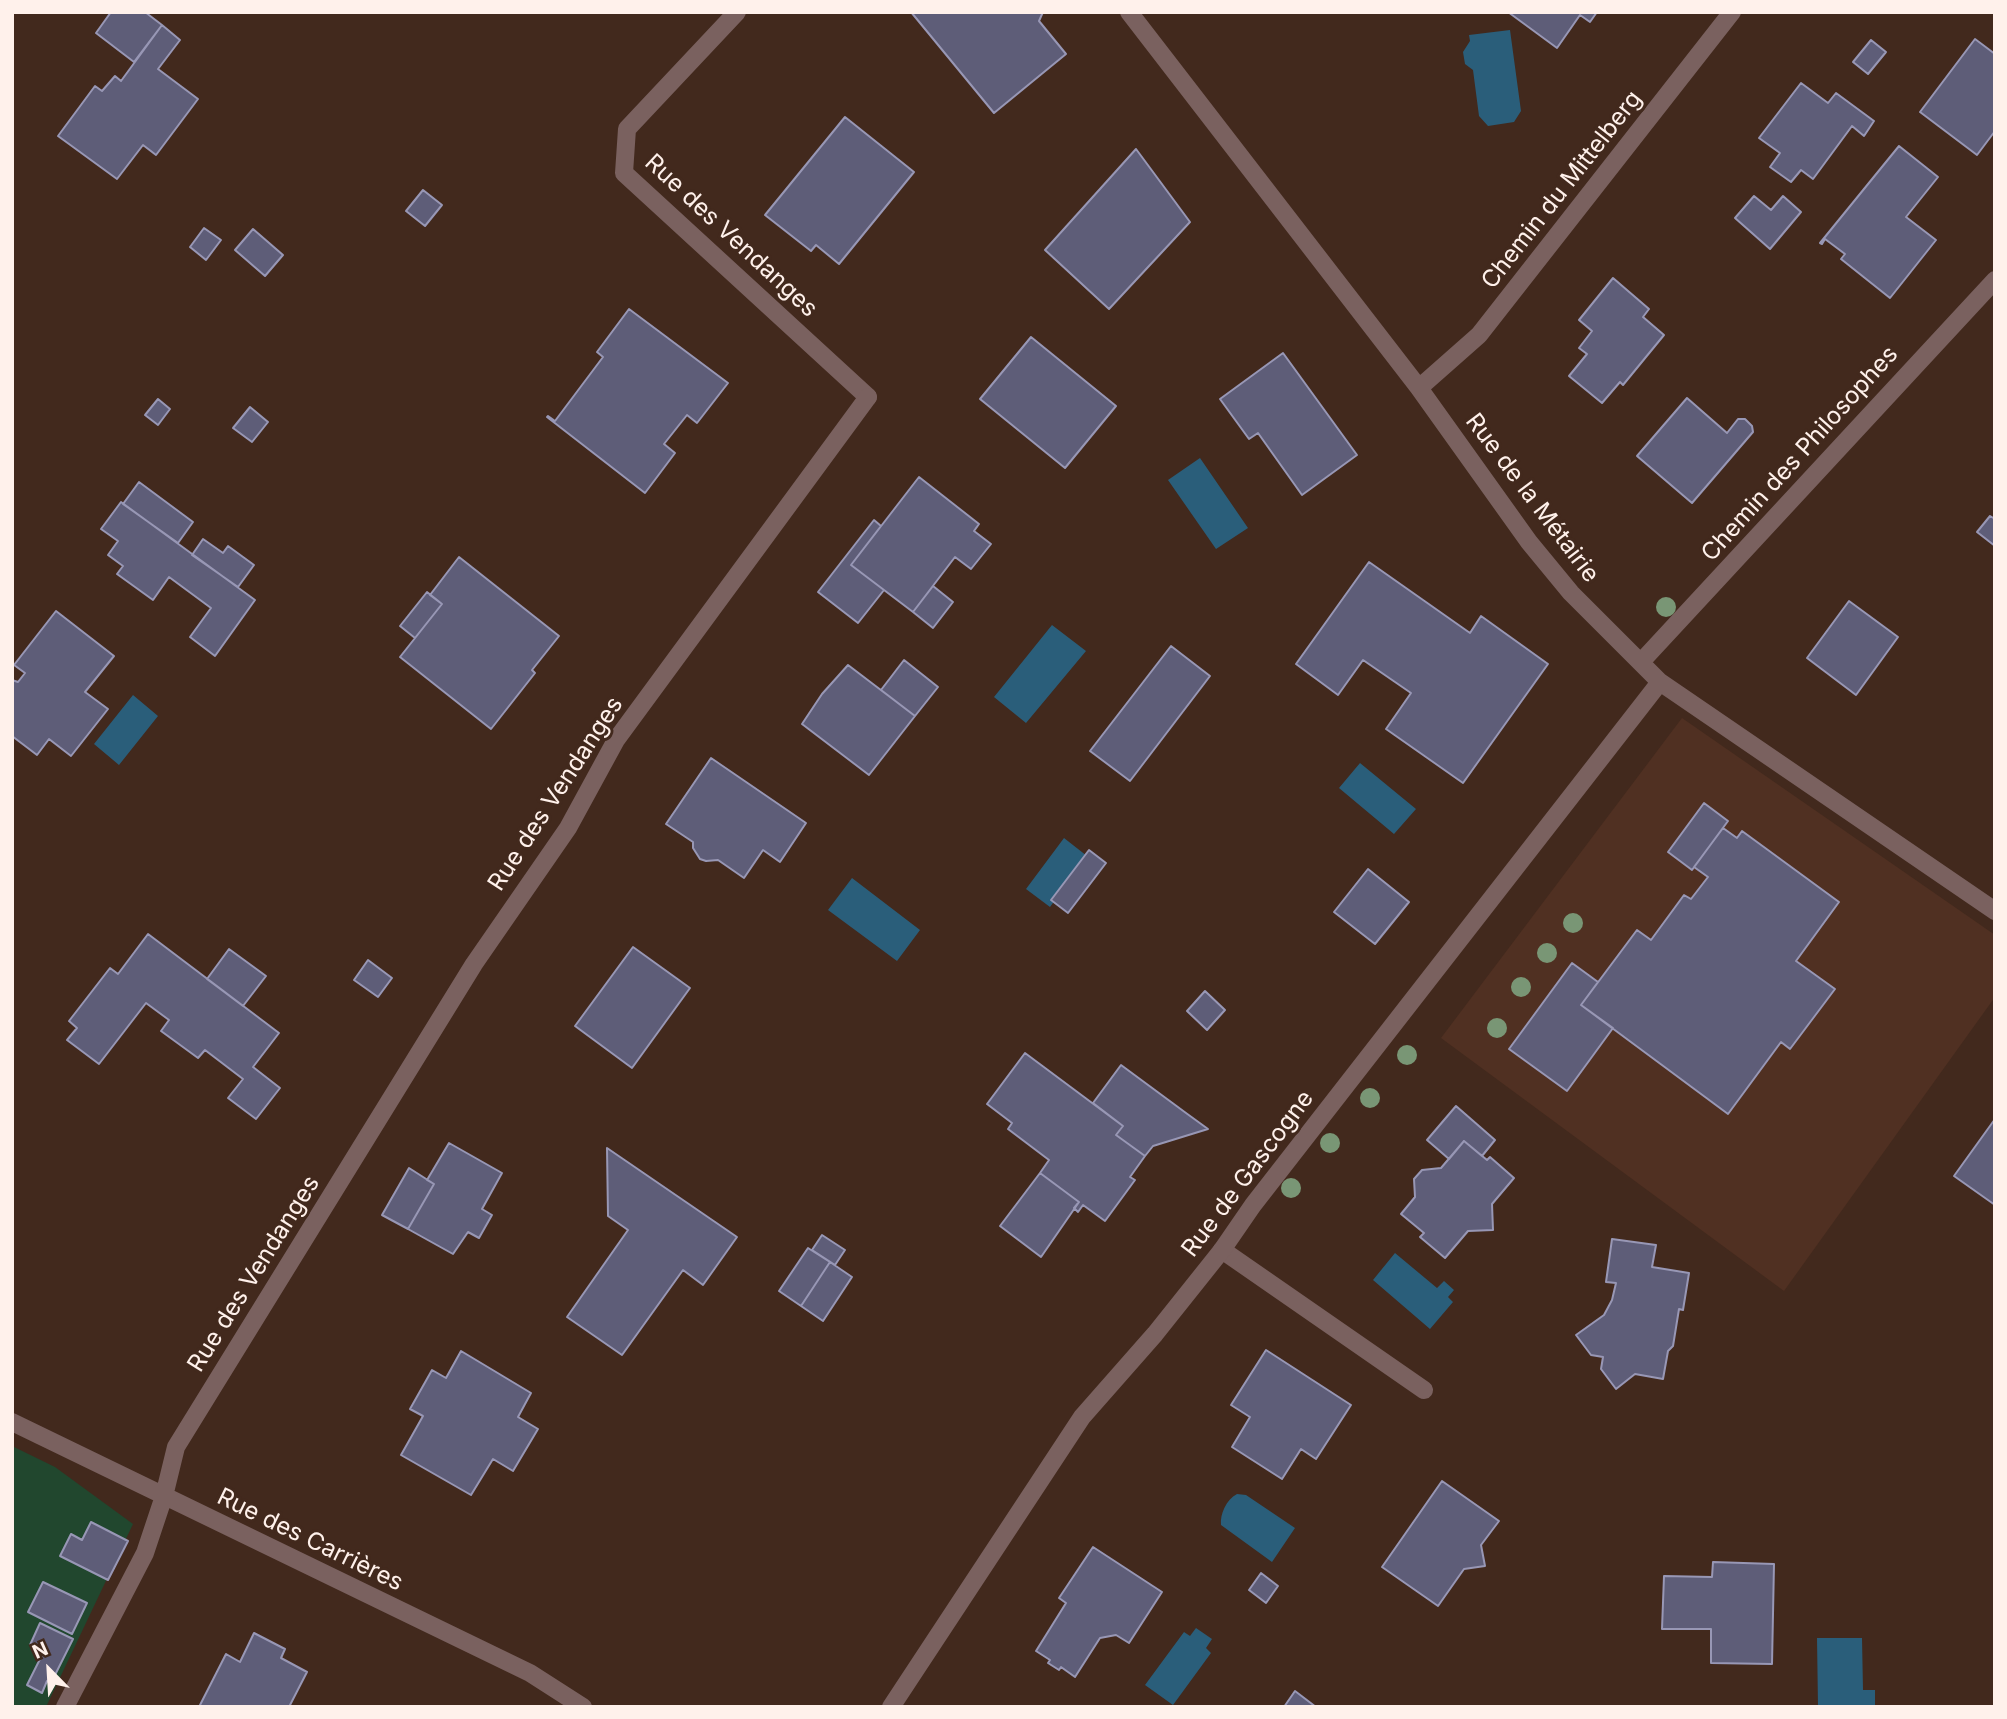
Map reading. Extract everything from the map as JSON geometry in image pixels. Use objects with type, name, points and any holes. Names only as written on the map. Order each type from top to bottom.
[{"type":"street","name":"Rue des Vendanges","points":[[65,1707],[145,1553],[164,1496],[176,1447],[474,964],[568,828],[617,740],[868,397],[624,173],[627,129],[737,12]]},
{"type":"street","name":"Rue de la Métairie","points":[[1129,12],[1419,388],[1529,542],[1571,593],[1660,682],[1995,911]]},
{"type":"street","name":"Chemin du Mittelberg","points":[[1419,388],[1479,335],[1732,12]]},
{"type":"street","name":"Chemin des Philosophes","points":[[1641,662],[1995,280]]},
{"type":"street","name":"Rue de Gascogne","points":[[896,1705],[1082,1418],[1155,1334],[1222,1250],[1253,1205],[1660,682]]},
{"type":"street","points":[[1222,1250],[1424,1390]]},
{"type":"street","name":"Rue des Carrières","points":[[12,1422],[530,1673],[583,1707]]},
{"type":"shaded area","points":[[1682,718],[1995,935],[1995,997],[1784,1291],[1441,1038]]},
{"type":"green space","points":[[12,1446],[55,1467],[133,1524],[46,1707],[12,1707]]},
{"type":"water","points":[[1510,30],[1521,111],[1514,122],[1488,126],[1479,116],[1473,70],[1465,64],[1463,52],[1470,41],[1469,35]]},
{"type":"water","points":[[1200,458],[1248,528],[1216,549],[1168,480]]},
{"type":"water","points":[[1052,625],[1086,651],[1026,723],[994,697]]},
{"type":"water","points":[[133,695],[158,716],[119,765],[94,744]]},
{"type":"water","points":[[1360,763],[1416,809],[1394,834],[1339,788]]},
{"type":"water","points":[[1064,838],[1087,856],[1050,907],[1026,889]]},
{"type":"water","points":[[852,878],[920,930],[897,961],[828,910]]},
{"type":"water","points":[[1395,1253],[1437,1288],[1444,1281],[1454,1290],[1448,1297],[1453,1302],[1430,1329],[1373,1280]]},
{"type":"water","points":[[1237,1494],[1246,1495],[1295,1528],[1272,1562],[1221,1525],[1224,1508]]},
{"type":"water","points":[[1196,1628],[1212,1639],[1206,1648],[1211,1653],[1173,1705],[1145,1685],[1184,1632],[1190,1636]]},
{"type":"water","points":[[1817,1638],[1862,1638],[1863,1690],[1875,1690],[1875,1707],[1818,1707]]},
{"type":"building","points":[[111,12],[145,12],[162,25],[134,62],[96,33]]},
{"type":"building","points":[[911,12],[1043,12],[1039,21],[1066,54],[994,113]]},
{"type":"building","points":[[1508,12],[1597,12],[1590,22],[1580,15],[1557,48]]},
{"type":"building","points":[[162,25],[180,40],[158,69],[198,99],[156,155],[143,145],[117,179],[58,136],[95,86],[102,91],[115,76],[121,81]]},
{"type":"building","points":[[1975,39],[1995,54],[1995,131],[1977,155],[1920,112]]},
{"type":"building","points":[[1871,40],[1886,52],[1868,74],[1853,62]]},
{"type":"building","points":[[1801,83],[1828,103],[1836,93],[1874,121],[1864,136],[1852,126],[1813,179],[1801,170],[1791,182],[1770,167],[1780,153],[1759,138]]},
{"type":"building","points":[[845,117],[914,172],[839,264],[816,245],[811,251],[765,215]]},
{"type":"building","points":[[1899,146],[1938,177],[1906,217],[1936,240],[1890,298],[1841,259],[1845,254],[1825,239],[1820,243]]},
{"type":"building","points":[[1136,149],[1190,222],[1109,309],[1045,250]]},
{"type":"building","points":[[423,190],[442,205],[425,226],[406,211]]},
{"type":"building","points":[[1754,196],[1771,210],[1783,196],[1801,212],[1770,249],[1735,218]]},
{"type":"building","points":[[204,228],[221,240],[206,260],[190,247]]},
{"type":"building","points":[[253,229],[283,255],[265,276],[235,250]]},
{"type":"building","points":[[1613,278],[1649,309],[1643,317],[1664,335],[1623,385],[1620,382],[1602,403],[1569,376],[1587,354],[1579,348],[1592,331],[1579,320]]},
{"type":"building","points":[[629,309],[728,383],[697,423],[687,415],[664,444],[675,453],[645,493],[547,417],[555,421],[603,357],[597,352]]},
{"type":"building","points":[[1031,337],[1116,406],[1065,468],[980,399]]},
{"type":"building","points":[[1283,353],[1357,455],[1302,495],[1258,433],[1249,439],[1220,399]]},
{"type":"building","points":[[1687,398],[1727,433],[1738,419],[1745,419],[1752,426],[1753,432],[1692,503],[1637,456]]},
{"type":"building","points":[[158,399],[170,409],[158,425],[145,415]]},
{"type":"building","points":[[250,407],[268,422],[252,442],[233,428]]},
{"type":"building","points":[[919,477],[979,524],[974,531],[991,544],[971,569],[955,557],[913,612],[851,565]]},
{"type":"building","points":[[139,482],[193,522],[178,543],[123,504]]},
{"type":"building","points":[[121,502],[255,600],[215,656],[190,637],[211,608],[169,577],[153,600],[117,574],[123,566],[108,555],[118,541],[101,529]]},
{"type":"building","points":[[1990,516],[1995,519],[1995,546],[1977,532]]},
{"type":"building","points":[[874,520],[881,526],[851,565],[884,590],[858,623],[818,592]]},
{"type":"building","points":[[203,539],[223,553],[228,546],[254,565],[238,587],[192,555]]},
{"type":"building","points":[[459,557],[559,636],[532,670],[535,673],[491,729],[400,657],[442,604],[430,595]]},
{"type":"building","points":[[1369,562],[1470,633],[1481,616],[1548,664],[1463,783],[1386,729],[1411,693],[1363,660],[1338,695],[1296,664]]},
{"type":"building","points":[[933,586],[953,602],[933,628],[913,612]]},
{"type":"building","points":[[427,592],[442,604],[415,638],[400,626]]},
{"type":"building","points":[[1849,601],[1898,637],[1856,695],[1807,658]]},
{"type":"building","points":[[56,611],[114,656],[85,692],[108,709],[71,756],[49,739],[37,755],[12,736],[12,680],[18,682],[25,673],[14,665]]},
{"type":"building","points":[[1171,646],[1210,676],[1130,781],[1090,751]]},
{"type":"building","points":[[904,660],[938,687],[915,716],[881,690]]},
{"type":"building","points":[[848,665],[915,716],[869,775],[802,724],[822,694]]},
{"type":"building","points":[[711,758],[806,823],[780,862],[763,850],[744,878],[718,860],[700,859],[693,848],[693,842],[666,824]]},
{"type":"building","points":[[1704,803],[1728,821],[1692,870],[1668,852]]},
{"type":"building","points":[[1723,828],[1737,838],[1742,831],[1839,902],[1796,961],[1835,989],[1790,1049],[1781,1042],[1728,1114],[1581,1005],[1637,930],[1651,940],[1684,895],[1691,899],[1708,877],[1694,867]]},
{"type":"building","points":[[1089,850],[1106,863],[1068,913],[1051,900]]},
{"type":"building","points":[[1368,869],[1409,902],[1375,944],[1334,912]]},
{"type":"building","points":[[148,934],[279,1033],[253,1067],[280,1088],[256,1119],[228,1098],[243,1079],[205,1050],[198,1058],[161,1031],[169,1020],[146,1003],[99,1064],[67,1040],[77,1028],[69,1021],[110,968],[118,974]]},
{"type":"building","points":[[633,947],[690,988],[632,1068],[575,1026]]},
{"type":"building","points":[[229,949],[266,976],[243,1006],[207,979]]},
{"type":"building","points":[[368,960],[392,978],[378,997],[354,980]]},
{"type":"building","points":[[1572,963],[1598,982],[1581,1005],[1613,1028],[1567,1091],[1509,1049]]},
{"type":"building","points":[[1205,991],[1225,1010],[1207,1030],[1187,1011]]},
{"type":"building","points":[[1025,1053],[1123,1126],[1116,1135],[1145,1156],[1130,1177],[1135,1180],[1105,1221],[1083,1205],[1078,1212],[1074,1208],[1079,1202],[1040,1173],[1049,1160],[1008,1129],[1012,1123],[987,1104]]},
{"type":"building","points":[[1121,1065],[1208,1129],[1153,1146],[1145,1156],[1116,1135],[1123,1126],[1093,1103]]},
{"type":"building","points":[[1456,1106],[1495,1140],[1482,1156],[1464,1141],[1449,1159],[1427,1140]]},
{"type":"building","points":[[1995,1119],[1995,1205],[1954,1176]]},
{"type":"building","points":[[1464,1141],[1487,1160],[1490,1157],[1514,1178],[1492,1204],[1493,1230],[1468,1231],[1445,1258],[1420,1237],[1424,1233],[1401,1214],[1415,1197],[1414,1179],[1422,1170],[1441,1168]]},
{"type":"building","points":[[449,1143],[502,1173],[482,1209],[492,1215],[479,1238],[468,1232],[453,1254],[408,1229],[434,1184],[427,1180]]},
{"type":"building","points":[[607,1148],[737,1237],[703,1285],[683,1270],[622,1355],[567,1317],[628,1230],[608,1216]]},
{"type":"building","points":[[409,1168],[434,1184],[408,1229],[382,1215]]},
{"type":"building","points":[[1040,1173],[1079,1202],[1041,1257],[1000,1226]]},
{"type":"building","points":[[822,1235],[845,1250],[835,1265],[812,1250]]},
{"type":"building","points":[[1612,1239],[1656,1245],[1652,1267],[1689,1273],[1683,1310],[1679,1309],[1673,1346],[1668,1351],[1663,1379],[1635,1374],[1616,1389],[1601,1369],[1603,1357],[1591,1355],[1576,1335],[1604,1315],[1612,1300],[1616,1283],[1606,1282]]},
{"type":"building","points":[[808,1248],[830,1262],[801,1306],[779,1291]]},
{"type":"building","points":[[830,1262],[852,1277],[823,1321],[801,1306]]},
{"type":"building","points":[[1266,1350],[1351,1405],[1316,1459],[1301,1449],[1282,1479],[1232,1447],[1250,1417],[1231,1405]]},
{"type":"building","points":[[461,1351],[531,1393],[518,1417],[538,1429],[513,1471],[493,1459],[471,1495],[401,1455],[423,1416],[410,1409],[432,1370],[446,1378]]},
{"type":"building","points":[[1442,1481],[1499,1521],[1481,1545],[1485,1566],[1464,1569],[1438,1606],[1382,1567]]},
{"type":"building","points":[[91,1522],[128,1541],[108,1580],[60,1556],[71,1534],[82,1540]]},
{"type":"building","points":[[1093,1547],[1162,1592],[1129,1643],[1116,1635],[1100,1638],[1075,1677],[1061,1667],[1059,1670],[1048,1663],[1050,1660],[1036,1651],[1066,1603],[1059,1598]]},
{"type":"building","points":[[1713,1562],[1774,1564],[1772,1664],[1711,1663],[1711,1629],[1662,1629],[1664,1576],[1712,1577]]},
{"type":"building","points":[[1261,1573],[1278,1586],[1266,1603],[1249,1590]]},
{"type":"building","points":[[43,1582],[87,1603],[72,1634],[28,1612]]},
{"type":"building","points":[[40,1623],[73,1639],[51,1683],[47,1681],[42,1693],[27,1685],[44,1651],[30,1645]]},
{"type":"building","points":[[254,1633],[285,1649],[281,1658],[307,1672],[289,1707],[199,1707],[226,1654],[240,1662]]},
{"type":"building","points":[[1295,1691],[1316,1707],[1284,1707]]}]
